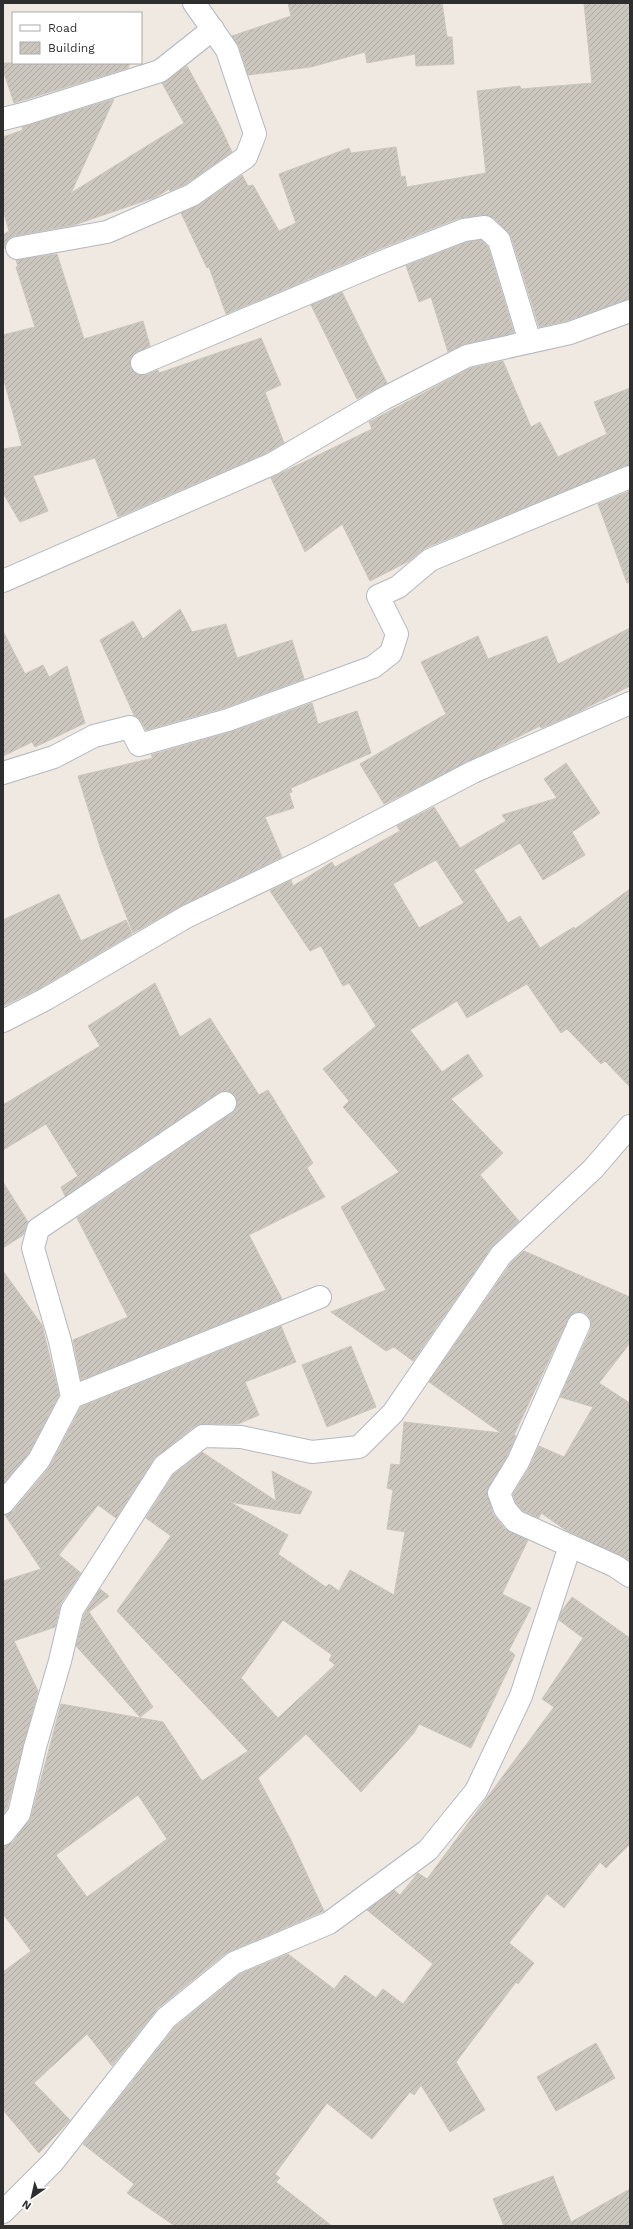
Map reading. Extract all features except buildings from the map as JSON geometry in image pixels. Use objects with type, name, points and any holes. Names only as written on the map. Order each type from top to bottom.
[{"type":"street","points":[[17,248],[107,232],[192,195],[246,157],[254,134],[227,50],[194,3]]},
{"type":"street","points":[[3,119],[27,114],[160,71],[213,29]]},
{"type":"street","points":[[142,362],[389,258],[464,230],[485,227],[499,240],[530,342]]},
{"type":"street","points":[[3,581],[272,464],[383,399],[467,356],[570,333],[630,311]]},
{"type":"street","points":[[3,773],[54,758],[94,736],[130,727],[139,745],[228,720],[373,667],[392,653],[397,634],[378,596],[398,587],[430,560],[630,477]]},
{"type":"street","points":[[3,1021],[46,999],[186,917],[313,856],[473,772],[630,703]]},
{"type":"street","points":[[3,1503],[39,1460],[72,1397],[60,1341],[33,1248],[38,1229],[226,1102]]},
{"type":"street","points":[[3,1834],[19,1814],[35,1747],[60,1661],[72,1610],[164,1466],[203,1436],[241,1437],[312,1452],[359,1447],[393,1413],[501,1255],[593,1169],[630,1126]]},
{"type":"street","points":[[72,1397],[320,1297]]},
{"type":"street","points":[[579,1324],[518,1462],[499,1493],[504,1509],[515,1521],[615,1566],[630,1576]]},
{"type":"street","points":[[3,2212],[53,2162],[166,2018],[234,1963],[329,1923],[428,1850],[476,1791],[518,1703],[570,1546]]}]
